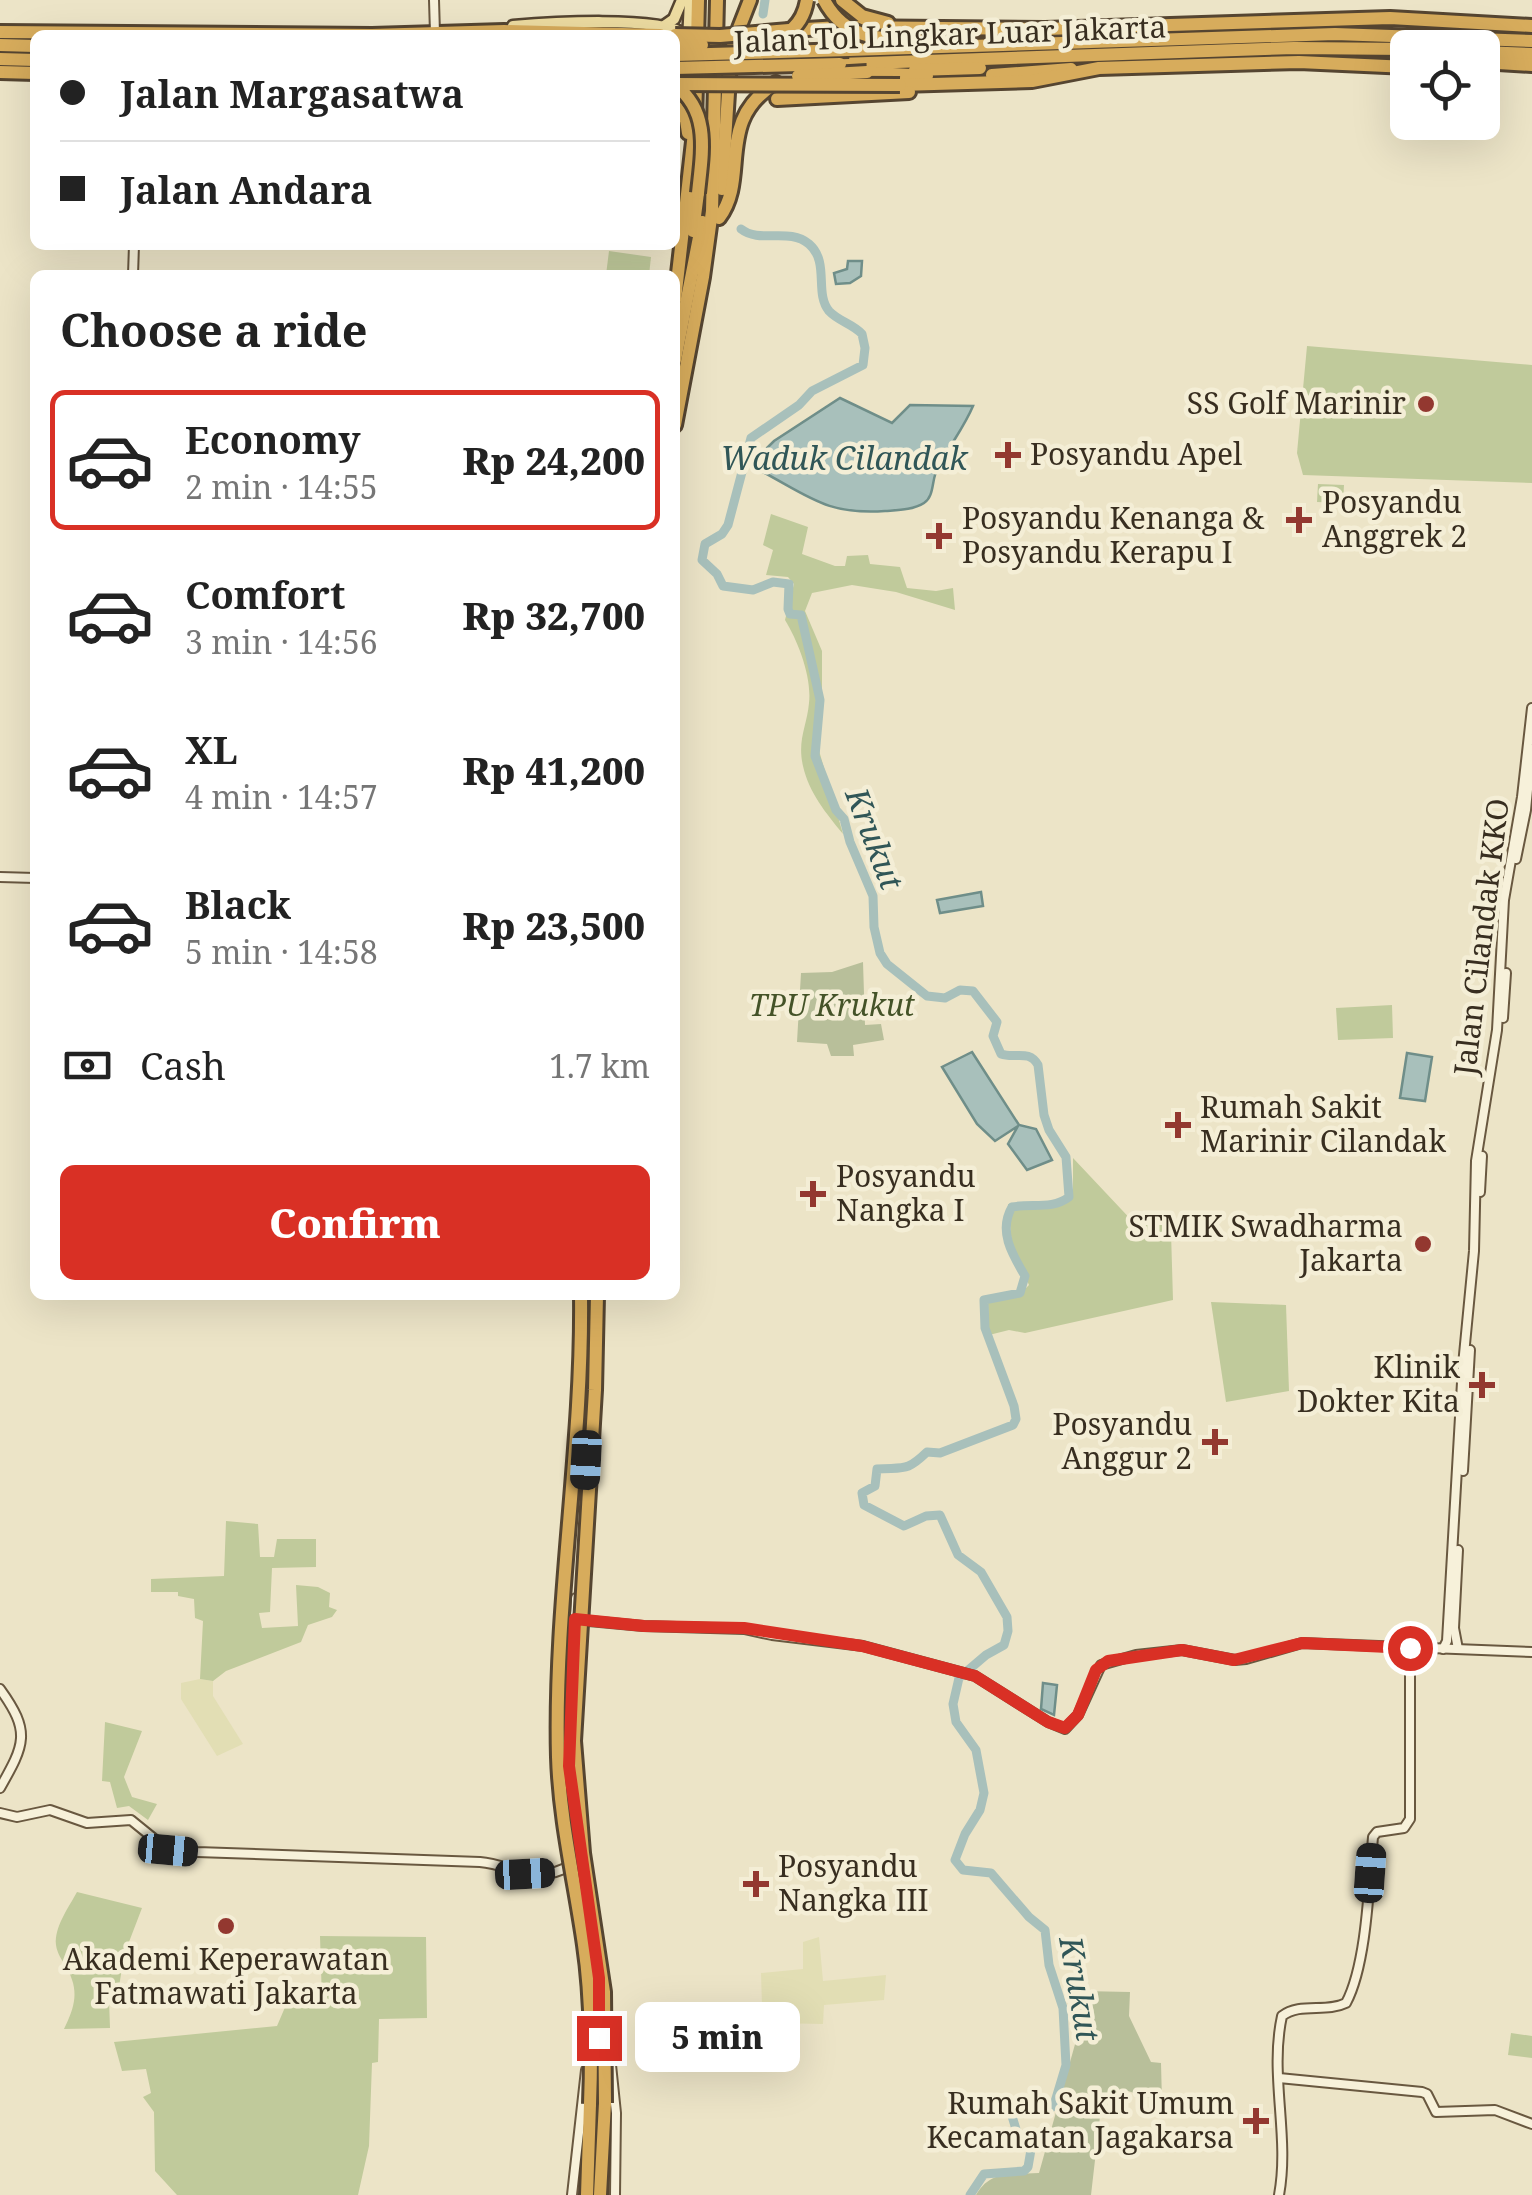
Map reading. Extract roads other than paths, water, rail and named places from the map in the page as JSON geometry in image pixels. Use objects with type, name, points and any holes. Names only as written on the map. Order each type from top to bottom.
[{"type":"highway","points":[[678,270],[695,124],[698,0]]},
{"type":"highway","points":[[703,277],[712,268],[719,218],[730,61],[750,0]]},
{"type":"highway","points":[[680,37],[759,44],[776,40],[799,22],[808,0]]},
{"type":"highway","points":[[824,0],[838,21],[852,31],[881,39],[917,43],[1061,37],[1081,43]]},
{"type":"highway","points":[[842,0],[862,16],[934,30]]},
{"type":"highway","points":[[680,398],[703,277],[714,186],[713,7]]},
{"type":"highway","points":[[680,337],[705,198],[713,7]]},
{"type":"highway","points":[[680,36],[840,27],[934,30],[1390,18],[1526,26]]},
{"type":"highway","points":[[1190,38],[1308,27],[1526,26]]},
{"type":"highway","points":[[765,109],[804,70],[814,42],[840,27]]},
{"type":"highway","points":[[790,30],[804,51],[804,70],[818,87],[838,94]]},
{"type":"highway","points":[[0,32],[30,37]]},
{"type":"highway","name":"Jalan Tol Lingkar Luar Jakarta","points":[[680,68],[936,61],[1081,43],[1190,38],[1335,34],[1532,41]]},
{"type":"highway","points":[[0,45],[30,39]]},
{"type":"highway","name":"Jalan Tol Lingkar Luar Jakarta","points":[[680,54],[917,43],[1072,56],[1390,49]]},
{"type":"highway","points":[[1174,52],[1190,56],[1390,58]]},
{"type":"highway","points":[[1500,53],[1532,54]]},
{"type":"highway","points":[[719,218],[728,202],[744,117],[770,87],[798,76],[998,67],[1072,56]]},
{"type":"highway","points":[[0,60],[30,60]]},
{"type":"highway","points":[[680,86],[1300,62],[1390,66]]},
{"type":"highway","points":[[1500,63],[1532,64]]},
{"type":"highway","points":[[777,99],[981,90],[1089,70]]},
{"type":"highway","points":[[1500,71],[1532,72]]},
{"type":"highway","points":[[0,72],[30,73]]},
{"type":"highway","points":[[863,72],[895,80],[1030,81]]},
{"type":"highway","points":[[680,90],[690,98],[702,124],[698,193],[680,326]]},
{"type":"highway","points":[[680,112],[686,120],[688,136],[680,206]]},
{"type":"highway","points":[[577,1544],[583,1300]]},
{"type":"highway","points":[[595,1300],[577,1544],[561,1662],[559,1768],[568,1856],[590,1991],[600,2195]]},
{"type":"highway","points":[[587,2195],[598,2104]]},
{"type":"main road","points":[[671,30],[686,0]]},
{"type":"main road","points":[[672,30],[686,0]]},
{"type":"street","points":[[434,0],[438,30]]},
{"type":"street","name":"Jalan Cilandak KKO","points":[[1443,1649],[1447,1642],[1477,1154],[1497,1030],[1504,900],[1522,798],[1532,708]]},
{"type":"street","name":"Jalan Cilandak KKO","points":[[1458,1649],[1454,1628],[1482,1155],[1502,1022],[1510,893],[1526,810],[1532,749]]},
{"type":"street","points":[[0,878],[30,878]]},
{"type":"street","points":[[577,1544],[562,1704],[570,1813],[597,1988],[599,2038]]},
{"type":"street","points":[[571,1619],[644,1626],[744,1628],[862,1646],[966,1673],[1048,1722],[1065,1728],[1078,1715],[1096,1670],[1108,1661],[1182,1650],[1234,1660],[1302,1643],[1532,1652]]},
{"type":"street","points":[[1279,2195],[1282,2016],[1290,2010],[1341,2006],[1351,1993],[1374,1835],[1402,1829],[1409,1823],[1410,1648]]},
{"type":"street","points":[[0,1689],[21,1724],[16,1761],[0,1788]]},
{"type":"street","points":[[0,1813],[16,1817],[50,1810],[87,1823],[131,1820],[168,1850],[480,1862],[523,1874],[558,1873],[577,1861]]},
{"type":"street","points":[[572,2195],[584,2080],[591,2042],[599,2038]]},
{"type":"street","points":[[599,2038],[608,2044],[613,2080],[614,2195]]},
{"type":"street","points":[[1279,2078],[1422,2092],[1428,2094],[1436,2112],[1490,2109],[1532,2124]]},
{"type":"street","points":[[584,2080],[613,2080]]},
{"type":"water","points":[[848,261],[862,261],[861,276],[850,283],[836,284],[834,273],[847,269]]},
{"type":"water","name":"Waduk Cilandak","points":[[840,398],[892,423],[910,405],[973,406],[939,466],[931,494],[924,503],[900,510],[848,510],[806,496],[761,471],[767,448],[774,441]]},
{"type":"water","points":[[981,892],[983,906],[940,913],[937,900]]},
{"type":"water","points":[[972,1052],[1019,1125],[1036,1129],[1052,1160],[1027,1170],[1008,1144],[1018,1126],[995,1141],[977,1124],[942,1067]]},
{"type":"water","points":[[1407,1053],[1432,1057],[1425,1101],[1400,1098]]},
{"type":"water","points":[[1043,1683],[1057,1685],[1054,1715],[1041,1709]]},
{"type":"waterway","name":"Krukut","points":[[763,14],[765,0]]},
{"type":"waterway","name":"Krukut","points":[[741,229],[757,235],[793,237],[809,244],[819,260],[822,295],[829,311],[862,334],[863,365],[812,391],[799,405],[751,438],[728,525],[722,534],[705,544],[702,560],[723,586],[753,590],[773,582],[789,584],[788,609],[790,614],[801,615],[820,700],[815,756],[873,896],[880,953],[887,964],[927,996],[945,998],[960,990],[973,991],[997,1022],[993,1036],[1001,1054],[1026,1056],[1038,1065],[1044,1115],[1066,1157],[1069,1197],[1049,1205],[1012,1207],[1008,1216],[1008,1242],[1025,1276],[1020,1293],[984,1300],[985,1328],[1014,1406],[1013,1425],[940,1453],[927,1452],[905,1467],[877,1469],[875,1486],[862,1493],[864,1505],[904,1526],[926,1516],[940,1515],[958,1555],[981,1572],[1007,1617],[1004,1645],[959,1678],[953,1704],[956,1722],[976,1750],[984,1793],[980,1810],[955,1860],[963,1870],[991,1873],[1045,1930],[1049,1965],[1063,2008],[1066,2065],[1054,2105],[1048,2111],[1025,2105],[1016,2108],[1012,2116],[1018,2136],[1032,2144],[1028,2167],[1024,2171],[984,2174],[970,2195]]},
{"type":"place","name":"SS Golf Marinir","points":[[1426,404]]},
{"type":"place","name":"Posyandu Apel","points":[[1008,455]]},
{"type":"place","name":"Posyandu Anggrek 2","points":[[1299,520]]},
{"type":"place","name":"Posyandu Kenanga & Posyandu Kerapu I","points":[[939,536]]},
{"type":"place","name":"Rumah Sakit Marinir Cilandak","points":[[1178,1125]]},
{"type":"place","name":"Posyandu Nangka I","points":[[813,1194]]},
{"type":"place","name":"STMIK Swadharma Jakarta","points":[[1423,1244]]},
{"type":"place","name":"Klinik Dokter Kita","points":[[1482,1385]]},
{"type":"place","name":"Posyandu Anggur 2","points":[[1215,1442]]},
{"type":"place","name":"Posyandu Nangka III","points":[[756,1884]]},
{"type":"place","name":"Akademi Keperawatan Fatmawati Jakarta","points":[[226,1926]]},
{"type":"place","name":"Rumah Sakit Umum Kecamatan Jagakarsa","points":[[1256,2121]]},
{"type":"park label","name":"TPU Krukut","points":[[832,1006]]}]
